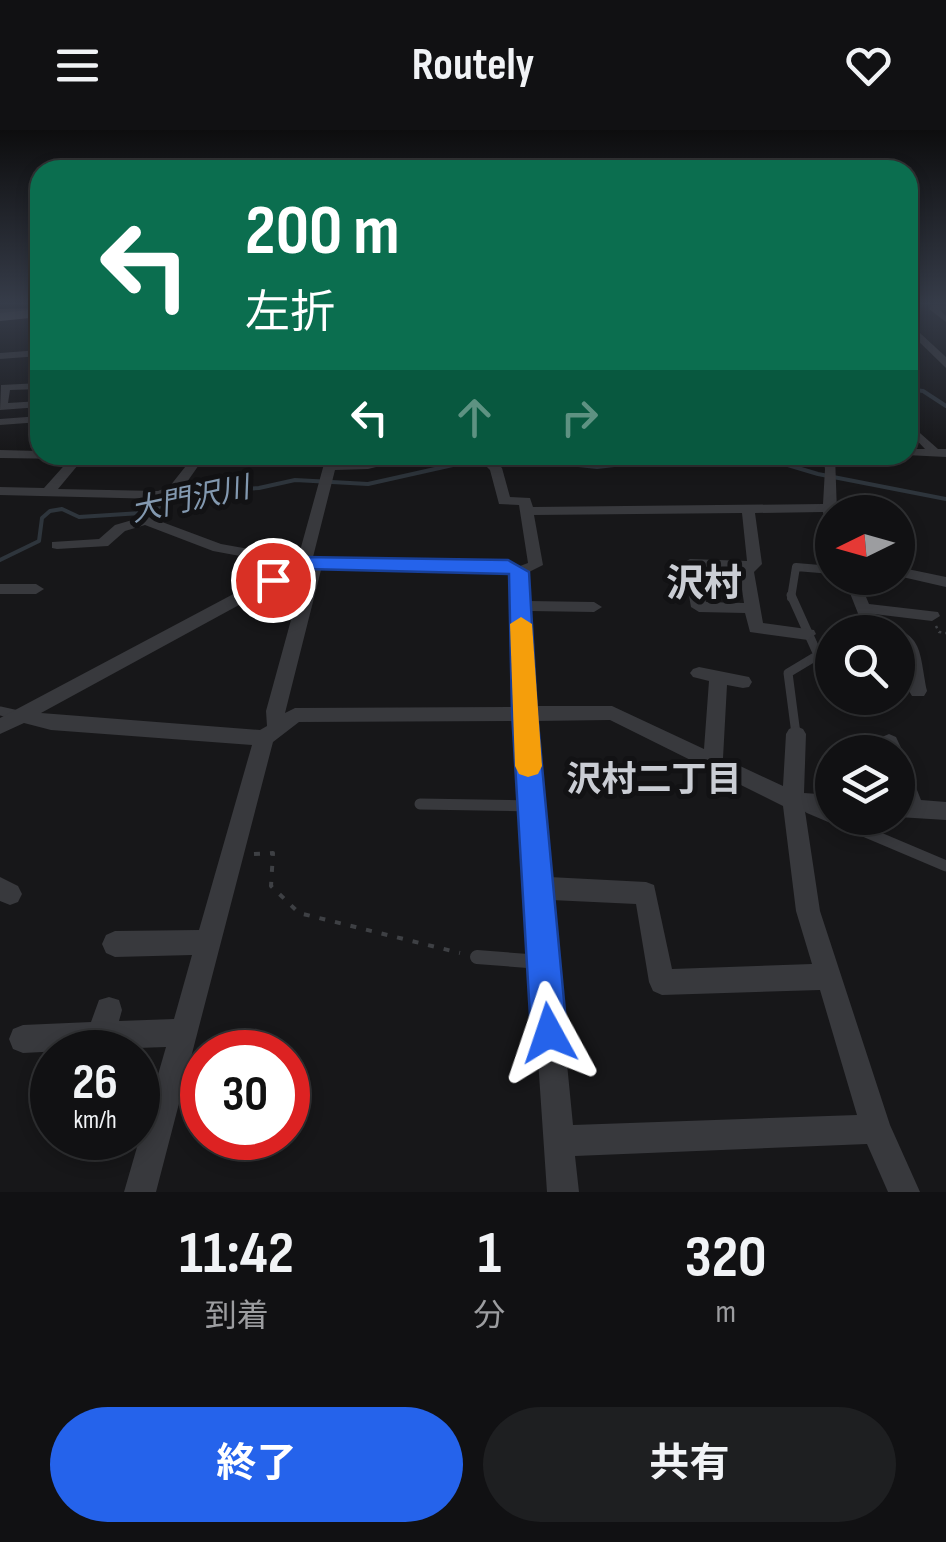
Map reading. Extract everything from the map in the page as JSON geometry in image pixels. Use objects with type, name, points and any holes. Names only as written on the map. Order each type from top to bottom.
[{"type":"street","points":[[0,356],[30,354]]},
{"type":"street","points":[[30,386],[5,387],[1,407],[30,405]]},
{"type":"street","points":[[7,439],[23,420]]},
{"type":"street","points":[[0,422],[30,420]]},
{"type":"street","points":[[918,434],[940,453]]},
{"type":"street","points":[[0,454],[30,455]]},
{"type":"street","points":[[47,493],[72,465]]},
{"type":"street","points":[[0,490],[160,495],[176,489],[193,465]]},
{"type":"street","points":[[303,465],[330,470],[362,465]]},
{"type":"street","points":[[494,465],[504,501],[526,501],[529,511],[536,565],[519,572]]},
{"type":"street","points":[[829,495],[831,465]]},
{"type":"street","points":[[184,1030],[270,732],[330,470]]},
{"type":"street","points":[[529,511],[748,508],[815,514]]},
{"type":"street","points":[[748,508],[752,566]]},
{"type":"street","points":[[57,544],[104,543],[120,528],[146,520],[218,548],[310,564],[508,566],[519,572]]},
{"type":"street","points":[[750,608],[700,606],[690,563],[752,566]]},
{"type":"street","points":[[0,727],[310,564]]},
{"type":"street","points":[[752,566],[746,571],[756,628],[808,634]]},
{"type":"street","points":[[519,572],[524,712],[563,1192]]},
{"type":"street","points":[[915,576],[946,582]]},
{"type":"street","points":[[0,589],[36,589]]},
{"type":"street","points":[[858,595],[867,615]]},
{"type":"street","points":[[520,606],[594,606]]},
{"type":"street","points":[[864,608],[932,616]]},
{"type":"street","points":[[915,673],[918,691]]},
{"type":"street","points":[[712,762],[708,675],[742,682]]},
{"type":"street","points":[[21,715],[51,723],[270,732],[294,715],[612,713],[793,801],[815,803]]},
{"type":"street","points":[[796,734],[793,801],[808,911],[876,1129],[904,1192]]},
{"type":"street","points":[[915,809],[946,811]]},
{"type":"street","points":[[538,888],[646,893],[662,982],[828,978]]},
{"type":"street","points":[[115,944],[208,942]]},
{"type":"street","points":[[23,1039],[30,1038]]},
{"type":"street","points":[[140,1192],[180,1043]]},
{"type":"street","points":[[558,1141],[876,1129]]},
{"type":"lane","points":[[796,734],[788,673],[818,655],[791,598],[796,567],[815,569]]},
{"type":"lane","points":[[0,711],[21,715]]},
{"type":"lane","points":[[793,801],[946,866]]},
{"type":"lane","points":[[420,804],[532,806]]},
{"type":"lane","points":[[476,957],[543,962]]},
{"type":"path","points":[[232,854],[273,854],[270,886],[300,913],[476,957]]},
{"type":"waterway","points":[[918,390],[946,406]]},
{"type":"waterway","name":"大門沢川","points":[[0,560],[39,541],[42,518],[50,511],[62,509],[79,517],[141,513],[206,491],[259,488],[295,480],[368,484],[453,465]]},
{"type":"waterway","name":"大門沢川","points":[[578,465],[614,465]]},
{"type":"waterway","name":"大門沢川","points":[[788,465],[946,499]]},
{"type":"slow traffic","points":[[521,624],[528,766]]},
{"type":"district","name":"沢村","points":[[704,583]]},
{"type":"district","name":"沢村二丁目","points":[[654,779]]},
{"type":"route","points":[[273,580],[304,563],[508,566],[519,572],[524,712],[549,1033]]}]
